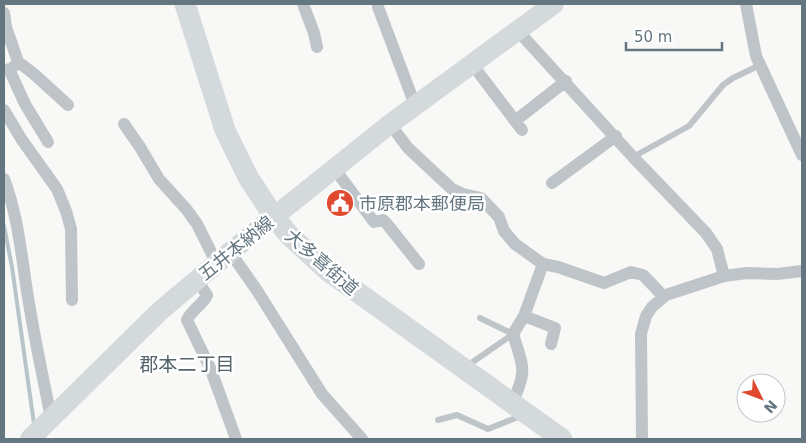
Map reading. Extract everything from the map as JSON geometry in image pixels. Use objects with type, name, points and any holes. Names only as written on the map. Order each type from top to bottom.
[{"type":"highway","name":"大多喜街道","points":[[185,4],[225,130],[248,177],[274,217],[290,236],[328,272],[562,439]]},
{"type":"main road","name":"五井本納線","points":[[30,439],[160,311],[334,168],[390,124],[518,31],[543,7]]},
{"type":"street","points":[[303,4],[317,47]]},
{"type":"street","points":[[746,4],[756,56],[797,130],[802,155]]},
{"type":"street","points":[[378,7],[416,105]]},
{"type":"street","points":[[4,13],[10,67],[25,104],[48,142]]},
{"type":"street","points":[[518,31],[706,233],[717,249],[724,276]]},
{"type":"street","points":[[472,64],[518,126],[566,81]]},
{"type":"street","points":[[10,67],[34,74],[68,105]]},
{"type":"street","points":[[4,110],[22,140],[57,189],[66,211],[71,229],[72,300]]},
{"type":"street","points":[[124,124],[159,179],[187,210],[223,258],[256,289],[322,394],[362,439]]},
{"type":"street","points":[[390,124],[408,148],[452,189],[463,194],[481,198],[500,217],[504,231],[515,244],[543,264],[558,267],[604,283],[631,272],[643,275],[664,297]]},
{"type":"street","points":[[552,183],[616,136]]},
{"type":"street","points":[[334,168],[374,222],[383,220],[419,264]]},
{"type":"street","points":[[4,179],[10,195],[20,241],[30,310],[51,418]]},
{"type":"street","points":[[519,408],[524,367],[513,334],[524,316],[543,264]]},
{"type":"street","points":[[642,439],[640,334],[649,312],[664,297],[724,276],[747,273],[777,274],[802,271]]},
{"type":"street","points":[[197,280],[207,295],[206,299],[191,312],[187,320],[211,370],[236,439]]},
{"type":"street","points":[[524,316],[554,328],[552,344]]},
{"type":"lane","points":[[634,157],[689,126],[722,85],[760,65]]},
{"type":"lane","points":[[464,369],[513,334],[480,318]]},
{"type":"lane","points":[[438,420],[456,415],[488,429],[519,408]]},
{"type":"waterway","points":[[4,226],[12,267],[34,424]]},
{"type":"place","name":"市原郡本郵便局","points":[[340,203]]},
{"type":"district","name":"郡本二丁目","points":[[187,364]]}]
